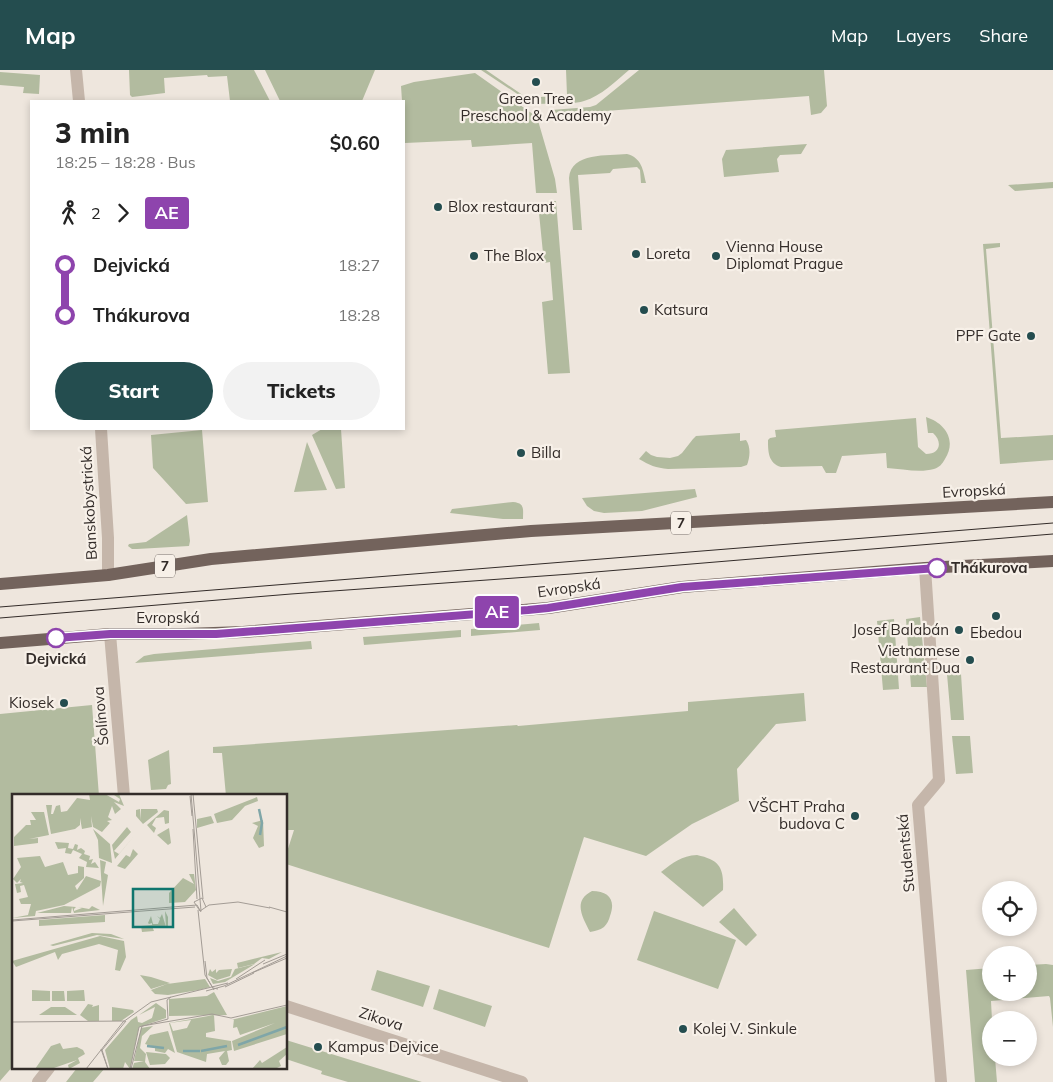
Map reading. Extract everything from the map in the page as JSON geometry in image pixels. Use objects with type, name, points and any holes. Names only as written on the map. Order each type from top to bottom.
[{"type":"main road","name":"Evropská","points":[[0,584],[108,575],[211,558],[531,531],[1053,502]]},
{"type":"main road","name":"Evropská","points":[[0,643],[110,634],[216,634],[518,611],[682,587],[925,568],[1053,562]]},
{"type":"street","points":[[76,70],[78,100]]},
{"type":"street","name":"Banskobystrická","points":[[101,430],[108,538],[108,575]]},
{"type":"street","name":"Studentská","points":[[925,568],[939,780],[918,805],[941,1082]]},
{"type":"street","name":"Šolínova","points":[[110,634],[124,794]]},
{"type":"street","name":"Zikova","points":[[288,1007],[522,1082]]},
{"type":"street","points":[[38,1082],[47,1070]]},
{"type":"green space","points":[[129,70],[254,70],[269,100],[230,100],[227,76],[208,77],[207,75],[164,78],[165,93],[132,97],[130,95]]},
{"type":"green space","points":[[265,70],[375,70],[362,100],[280,100]]},
{"type":"green space","points":[[481,70],[486,70],[527,98],[567,95],[566,70],[629,70],[608,88],[590,99],[573,103],[537,104],[531,103]]},
{"type":"green space","points":[[639,70],[824,70],[827,106],[821,113],[811,115],[809,96],[551,115],[551,110],[596,105]]},
{"type":"green space","points":[[0,72],[40,75],[39,94],[23,93],[24,87],[0,85]]},
{"type":"green space","points":[[475,73],[537,117],[555,179],[557,193],[536,193],[532,143],[472,147],[471,140],[405,143],[405,100],[402,100],[401,86],[414,82]]},
{"type":"green space","points":[[807,144],[801,154],[780,155],[777,159],[779,172],[724,177],[722,159],[726,150]]},
{"type":"green space","points":[[627,154],[636,158],[639,162],[643,169],[646,183],[641,183],[640,170],[637,167],[613,169],[610,173],[578,175],[582,230],[573,230],[569,178],[571,170],[576,164],[592,157]]},
{"type":"green space","points":[[1053,182],[1053,188],[1015,191],[1008,185]]},
{"type":"green space","points":[[556,201],[570,373],[548,374],[542,302],[553,300],[550,262],[544,263],[538,203]]},
{"type":"green space","points":[[1000,243],[1000,247],[986,249],[1001,438],[1053,435],[1053,460],[1000,464],[983,244]]},
{"type":"green space","points":[[926,417],[939,423],[944,428],[950,445],[941,465],[934,469],[917,471],[887,468],[886,453],[842,456],[836,473],[826,473],[822,466],[781,467],[773,463],[769,452],[768,440],[776,437],[775,430],[916,418],[918,447],[926,454],[931,453],[937,450],[939,444],[933,433],[928,433]]},
{"type":"green space","points":[[202,430],[208,502],[186,504],[153,468],[151,435]]},
{"type":"green space","points":[[320,430],[341,430],[345,488],[336,489],[312,435]]},
{"type":"green space","points":[[740,433],[740,441],[746,440],[750,452],[747,465],[741,467],[668,469],[653,466],[639,459],[646,451],[657,457],[670,458],[678,456],[696,436]]},
{"type":"green space","points":[[307,442],[327,490],[294,492]]},
{"type":"green space","points":[[695,489],[697,497],[642,511],[604,513],[594,511],[587,506],[582,498]]},
{"type":"green space","points":[[513,502],[521,505],[523,519],[503,519],[450,513],[452,509]]},
{"type":"green space","points":[[187,515],[189,546],[132,549],[128,546],[129,544],[146,542]]},
{"type":"green space","points":[[920,617],[927,687],[911,687],[906,619]]},
{"type":"green space","points":[[894,619],[899,689],[883,690],[877,621]]},
{"type":"green space","points":[[539,623],[540,630],[471,636],[471,629]]},
{"type":"green space","points":[[461,630],[461,637],[364,645],[363,637]]},
{"type":"green space","points":[[311,641],[312,649],[135,663],[144,656],[154,654]]},
{"type":"green space","points":[[947,674],[961,674],[964,720],[951,720]]},
{"type":"green space","points":[[804,693],[806,721],[776,724],[737,769],[739,801],[692,824],[646,856],[584,837],[549,948],[288,865],[288,849],[294,830],[288,830],[288,794],[226,794],[222,753],[213,753],[213,747],[518,726],[688,711],[688,702]]},
{"type":"green space","points":[[92,705],[99,794],[12,794],[12,1067],[0,1081],[0,714]]},
{"type":"green space","points":[[952,736],[970,736],[973,773],[956,774]]},
{"type":"green space","points":[[169,750],[171,784],[166,789],[151,790],[148,760]]},
{"type":"green space","points":[[697,855],[716,862],[723,876],[723,890],[703,907],[661,872],[678,860]]},
{"type":"green space","points":[[592,891],[598,891],[607,895],[611,901],[612,910],[605,926],[590,932],[582,916],[581,905],[582,900]]},
{"type":"green space","points":[[734,908],[757,935],[746,946],[719,922]]},
{"type":"green space","points":[[654,911],[736,940],[718,989],[637,960]]},
{"type":"green space","points":[[1037,965],[1053,965],[1053,1027],[1049,996],[1037,997]]},
{"type":"green space","points":[[982,969],[982,1001],[991,1001],[992,1011],[982,1011],[982,1066],[996,1066],[997,1082],[975,1082],[966,970]]},
{"type":"green space","points":[[377,970],[430,986],[423,1007],[371,990]]},
{"type":"green space","points":[[439,989],[492,1006],[485,1027],[433,1009]]},
{"type":"green space","points":[[288,1041],[422,1082],[348,1082],[321,1074],[322,1071],[288,1060]]},
{"type":"green space","points":[[75,1070],[103,1070],[93,1082],[66,1082]]},
{"type":"tram line","points":[[0,607],[1053,523]]},
{"type":"tram line","points":[[0,618],[291,594],[571,574],[1053,534]]},
{"type":"bus line","name":"AE","points":[[56,638],[110,634],[216,634],[528,610],[682,587],[937,568]]},
{"type":"place","name":"Green Tree Preschool & Academy","points":[[536,82]]},
{"type":"place","name":"Blox restaurant","points":[[438,207]]},
{"type":"place","name":"Loreta","points":[[636,254]]},
{"type":"place","name":"The Blox","points":[[474,256]]},
{"type":"place","name":"Vienna House Diplomat Prague","points":[[716,256]]},
{"type":"place","name":"Katsura","points":[[644,310]]},
{"type":"place","name":"PPF Gate","points":[[1031,336]]},
{"type":"place","name":"Billa","points":[[521,453]]},
{"type":"place","name":"Thákurova","points":[[937,568]]},
{"type":"place","name":"Ebedou","points":[[996,616]]},
{"type":"place","name":"Josef Balabán","points":[[959,630]]},
{"type":"place","name":"Dejvická","points":[[56,638]]},
{"type":"place","name":"Vietnamese Restaurant Dua","points":[[970,660]]},
{"type":"place","name":"Kiosek","points":[[64,703]]},
{"type":"place","name":"VŠCHT Praha budova C","points":[[855,816]]},
{"type":"place","name":"Kolej V. Sinkule","points":[[683,1029]]},
{"type":"place","name":"Kampus Dejvice","points":[[318,1047]]}]
